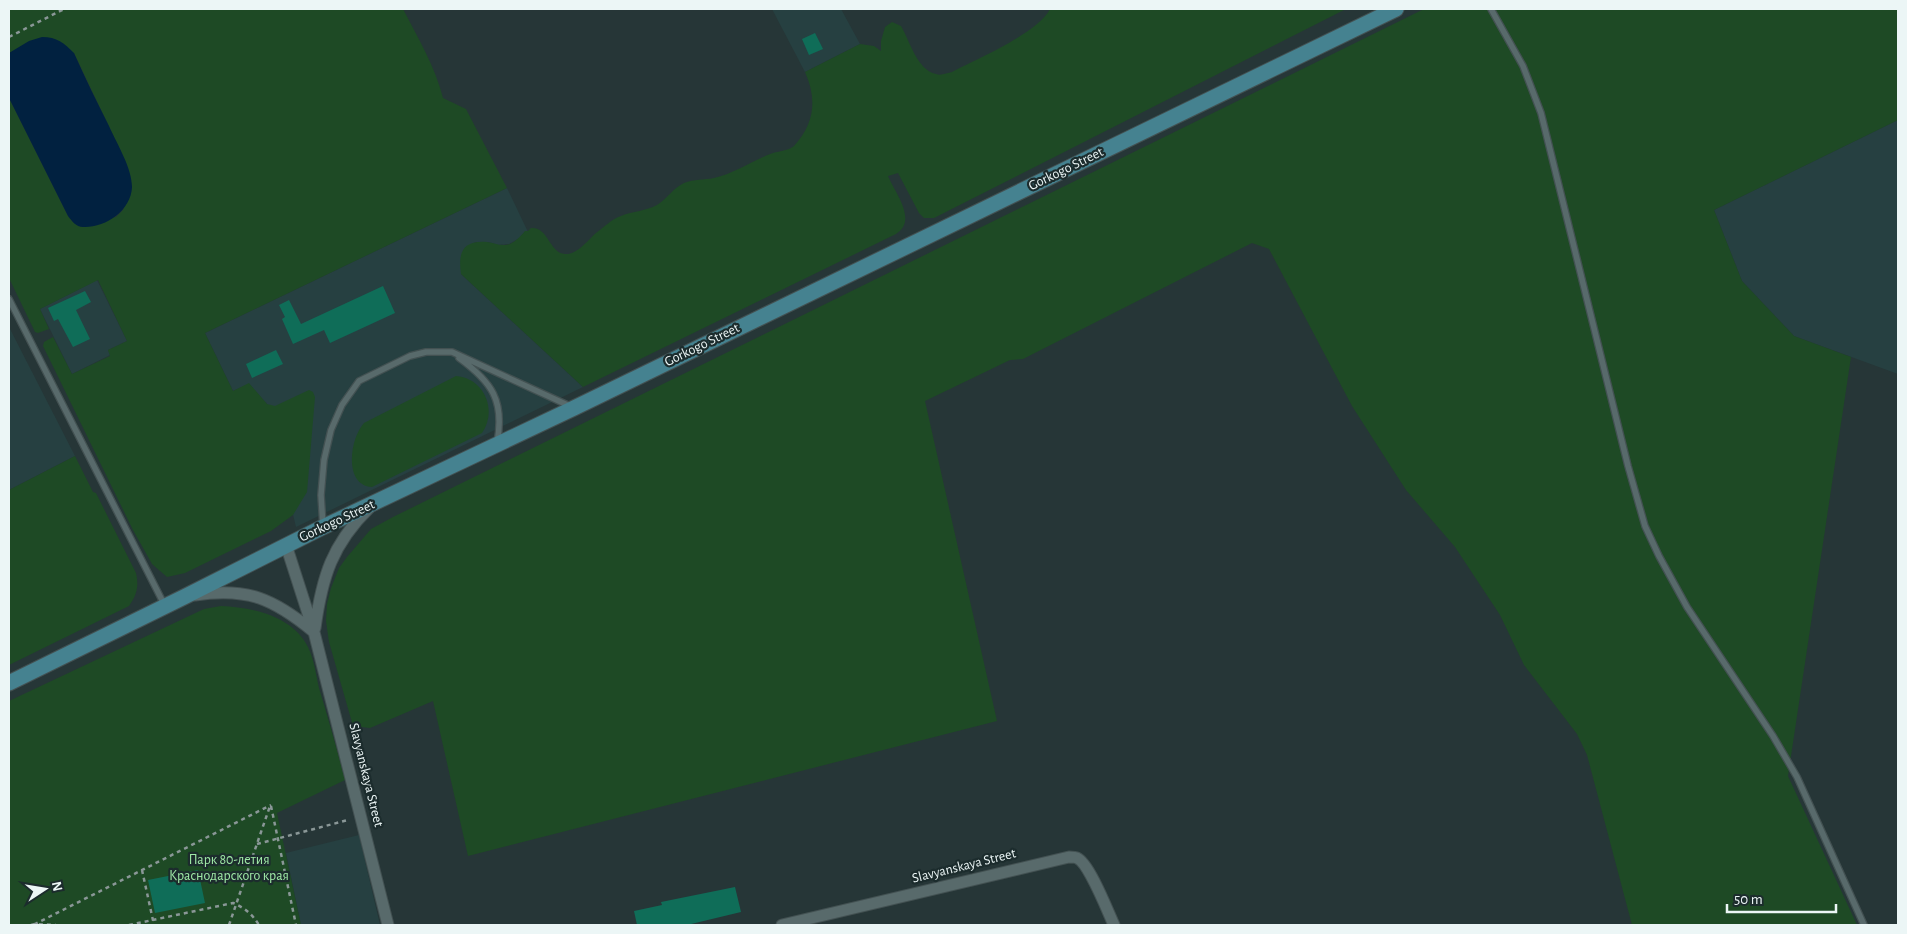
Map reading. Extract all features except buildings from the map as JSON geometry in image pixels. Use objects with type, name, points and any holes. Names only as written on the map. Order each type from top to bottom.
[{"type":"main road","name":"Gorkogo Street","points":[[9,683],[323,527],[574,408],[1396,9]]},
{"type":"street","name":"Slavyanskaya Street","points":[[314,632],[318,602],[334,552],[359,519],[376,502]]},
{"type":"street","name":"Slavyanskaya Street","points":[[286,545],[314,632],[388,925]]},
{"type":"street","points":[[186,596],[216,592],[248,595],[280,607],[314,632]]},
{"type":"street","name":"Slavyanskaya Street","points":[[782,925],[1069,857],[1077,858],[1083,862],[1093,878],[1114,925]]},
{"type":"lane","points":[[1491,9],[1523,66],[1541,113],[1628,466],[1646,526],[1659,556],[1687,608],[1773,736],[1797,777],[1864,925]]},
{"type":"lane","points":[[9,299],[165,606]]},
{"type":"lane","points":[[323,527],[321,495],[324,460],[332,430],[349,393],[359,381],[410,356],[426,352],[452,352],[574,408]]},
{"type":"lane","points":[[452,352],[489,384],[499,410],[500,427],[497,445]]},
{"type":"path","points":[[9,37],[64,9]]},
{"type":"path","points":[[271,805],[296,925]]},
{"type":"path","points":[[229,925],[271,805]]},
{"type":"path","points":[[34,925],[271,805]]},
{"type":"path","points":[[257,844],[362,817]]},
{"type":"path","points":[[142,870],[154,925]]},
{"type":"path","points":[[129,925],[233,903],[253,915],[259,925]]},
{"type":"path","points":[[34,925],[56,925]]},
{"type":"shaded area","points":[[772,9],[841,9],[860,44],[805,72]]},
{"type":"shaded area","points":[[1898,120],[1898,374],[1794,336],[1742,281],[1714,210]]},
{"type":"shaded area","points":[[507,188],[528,232],[525,232],[509,244],[498,245],[488,242],[476,242],[466,247],[461,274],[583,387],[296,527],[267,404],[249,384],[233,391],[205,333]]},
{"type":"shaded area","points":[[97,280],[127,341],[108,350],[110,355],[72,374],[40,309]]},
{"type":"shaded area","points":[[9,327],[75,456],[9,490]]},
{"type":"shaded area","points":[[359,835],[380,925],[301,925],[286,853]]},
{"type":"green space","points":[[9,9],[403,9],[431,63],[443,98],[466,109],[507,188],[205,333],[233,391],[249,383],[267,404],[275,406],[309,390],[313,392],[315,397],[307,492],[293,515],[271,531],[185,573],[167,577],[152,564],[133,530],[43,346],[44,342],[53,337],[72,374],[110,356],[108,350],[127,341],[98,280],[40,309],[49,329],[38,333],[35,332],[9,278],[9,98],[68,216],[74,223],[116,217],[123,210],[132,188],[126,163],[74,53],[9,53]]},
{"type":"green space","points":[[1050,9],[1346,9],[934,218],[924,218],[919,213],[898,173],[888,176],[905,214],[902,228],[896,234],[583,387],[461,274],[461,254],[472,243],[487,242],[507,245],[531,228],[542,232],[560,253],[569,254],[578,250],[614,219],[657,205],[684,183],[721,176],[773,153],[794,146],[806,129],[812,111],[811,92],[805,72],[860,44],[874,46],[881,51],[881,41],[885,27],[892,22],[901,26],[924,67],[938,75],[942,75],[991,53],[1020,36],[1043,18]]},
{"type":"green space","points":[[1424,9],[1898,9],[1898,120],[1714,210],[1742,281],[1794,336],[1851,357],[1788,776],[1857,925],[1632,925],[1587,755],[1577,734],[1524,665],[1500,615],[1455,547],[1406,490],[1352,406],[1269,249],[1252,243],[1023,359],[1010,360],[925,401],[997,721],[468,856],[433,701],[370,728],[353,726],[329,642],[326,621],[327,604],[339,568],[371,529]]},
{"type":"green space","points":[[456,376],[466,378],[474,383],[481,389],[485,397],[489,415],[482,433],[372,487],[363,484],[353,470],[352,460],[355,439],[364,423]]},
{"type":"green space","points":[[75,456],[93,492],[96,493],[136,573],[136,594],[129,606],[9,665],[9,490]]},
{"type":"green space","name":"Парк 80-летия Краснодарского края","points":[[221,606],[245,608],[270,615],[282,621],[301,636],[312,657],[345,780],[277,813],[301,925],[9,925],[9,701],[204,609]]},
{"type":"water","points":[[42,37],[60,41],[74,53],[130,172],[132,187],[131,196],[127,204],[115,216],[100,225],[81,227],[68,216],[9,98],[9,53],[29,41]]}]
